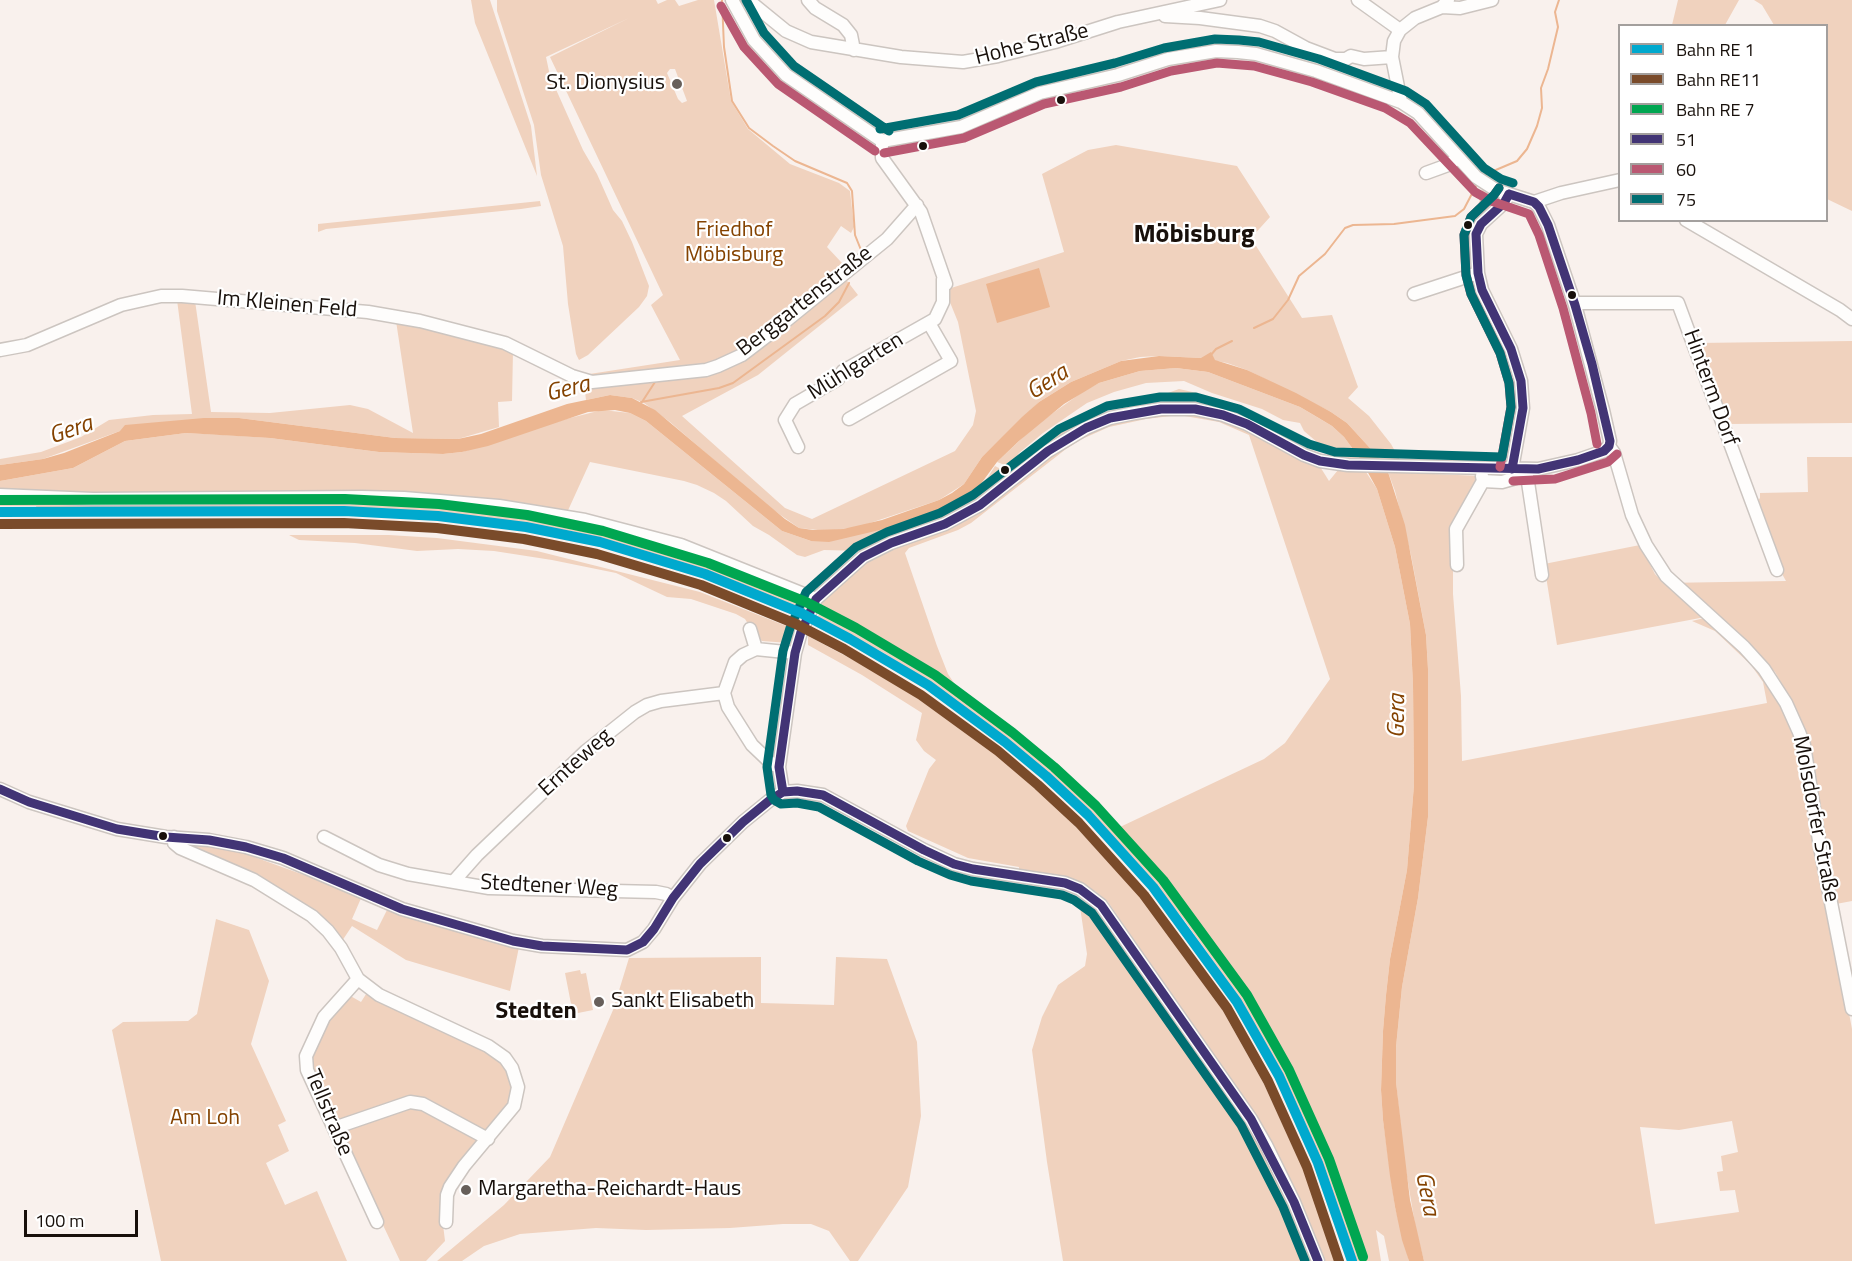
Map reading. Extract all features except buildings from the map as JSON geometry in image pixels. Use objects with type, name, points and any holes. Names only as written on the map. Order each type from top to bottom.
[{"type":"street","points":[[732,0],[754,40],[786,75],[882,141],[961,128],[1040,93],[1118,75],[1168,59],[1216,51],[1238,52],[1316,70],[1401,102],[1418,113],[1479,180],[1496,190],[1533,202],[1618,178]]},
{"type":"street","name":"Hohe Straße","points":[[748,0],[786,31],[811,42],[939,62],[963,62],[998,56],[1055,42],[1118,22],[1220,0]]},
{"type":"street","points":[[808,0],[815,8],[843,25],[850,35],[854,50]]},
{"type":"street","points":[[1358,0],[1400,30]]},
{"type":"street","points":[[1401,102],[1392,57],[1394,41],[1400,30],[1415,18],[1445,4],[1460,8],[1492,0]]},
{"type":"street","points":[[1153,14],[1260,26],[1275,31],[1306,48],[1335,58],[1392,57]]},
{"type":"street","name":"Mühlgarten","points":[[798,447],[785,420],[795,404],[838,379],[843,371],[929,323],[941,309],[943,302],[945,282],[924,219],[882,158],[882,141]]},
{"type":"street","points":[[1426,173],[1448,165],[1458,158]]},
{"type":"street","points":[[1509,194],[1504,203],[1477,229],[1478,273],[1482,290],[1511,349],[1521,381],[1522,408],[1512,469]]},
{"type":"street","name":"Molsdorfer Straße","points":[[1533,202],[1539,207],[1548,225],[1575,305],[1603,410],[1610,441],[1609,446],[1614,453],[1632,515],[1653,558],[1666,576],[1744,647],[1764,669],[1786,703],[1800,732],[1852,1009]]},
{"type":"street","name":"Berggartenstraße","points":[[572,376],[592,382],[604,382],[706,370],[729,362],[776,329],[887,239],[917,206]]},
{"type":"street","points":[[1689,222],[1852,319]]},
{"type":"street","points":[[1414,294],[1478,273]]},
{"type":"street","name":"Im Kleinen Feld","points":[[0,350],[27,345],[121,305],[161,296],[182,296],[369,312],[420,321],[504,343],[572,376]]},
{"type":"street","name":"Hinterm Dorf","points":[[1575,305],[1578,303],[1678,303],[1777,570]]},
{"type":"street","name":"Mühlgarten","points":[[849,418],[951,361],[929,323]]},
{"type":"street","points":[[783,792],[779,767],[795,653],[801,632],[816,599],[863,556],[891,543],[945,524],[980,505],[1065,439],[1086,428],[1110,418],[1170,408],[1211,412],[1247,424],[1304,455],[1333,464],[1348,465],[1526,469],[1552,467],[1578,460],[1604,451],[1609,446]]},
{"type":"street","points":[[1456,565],[1456,529],[1483,481],[1480,468]]},
{"type":"street","points":[[1483,481],[1502,482],[1516,478],[1526,469]]},
{"type":"street","points":[[1526,469],[1542,574]]},
{"type":"street","points":[[0,495],[93,499],[362,497],[499,506],[585,520],[681,545],[816,599]]},
{"type":"street","points":[[750,628],[756,649]]},
{"type":"street","points":[[779,767],[772,764],[752,745],[728,707],[724,693],[735,662],[742,655],[756,649],[795,653]]},
{"type":"street","name":"Ernteweg","points":[[454,881],[477,855],[586,751],[635,712],[661,701],[724,693]]},
{"type":"street","points":[[0,789],[29,802],[117,829],[209,840],[246,847],[283,858],[402,909],[513,942],[542,946],[627,950],[643,942],[700,864],[770,800],[783,792],[797,790],[823,795],[954,864],[1065,883],[1080,889],[1101,904],[1112,916],[1251,1119],[1294,1202],[1318,1261]]},
{"type":"street","points":[[174,837],[174,843],[180,848],[254,880],[312,916],[341,948],[357,979],[395,1003],[488,1046],[505,1058],[516,1078],[517,1096],[510,1113],[464,1166],[450,1187],[447,1195],[446,1222]]},
{"type":"street","name":"Stedtener Weg","points":[[324,837],[379,865],[408,874],[489,888],[656,892],[673,898]]},
{"type":"street","name":"Tellstraße","points":[[357,979],[324,1017],[306,1056],[307,1070],[377,1222]]},
{"type":"street","points":[[334,1128],[410,1102],[423,1104],[488,1139]]},
{"type":"green space","points":[[471,0],[490,0],[531,126],[537,176],[475,23]]},
{"type":"green space","name":"Friedhof Möbisburg","points":[[497,0],[656,0],[658,4],[667,0],[675,0],[679,6],[698,0],[714,0],[731,101],[748,129],[790,164],[839,183],[850,191],[854,227],[851,233],[841,226],[827,247],[842,263],[837,268],[858,295],[758,375],[682,416],[785,508],[812,519],[955,451],[973,425],[976,411],[958,322],[945,290],[1064,252],[1042,174],[1088,150],[1116,145],[1237,166],[1270,217],[1251,238],[1302,318],[1332,315],[1358,387],[1348,398],[1369,416],[1391,444],[1400,460],[1380,459],[1347,423],[1331,412],[1247,370],[1201,358],[1140,357],[1121,361],[1071,382],[1039,402],[982,457],[964,484],[939,500],[858,527],[827,531],[799,528],[765,504],[670,422],[644,403],[632,398],[610,395],[586,400],[583,375],[680,360],[651,305],[663,295],[550,57],[629,18],[546,57],[550,76],[583,150],[613,210],[622,221],[649,286],[647,296],[639,307],[588,355],[579,360],[568,304],[563,246],[541,175],[534,125],[497,11]],"holes":[[[670,69],[675,69],[687,101],[682,103],[667,73]]]},
{"type":"green space","points":[[1678,0],[1739,0],[1726,24],[1672,24]]},
{"type":"green space","points":[[1754,0],[1852,0],[1852,211],[1828,199],[1828,24],[1773,24],[1762,5]]},
{"type":"green space","points":[[1482,190],[1497,197],[1497,202],[1481,215],[1477,212]]},
{"type":"green space","points":[[540,201],[541,206],[521,209],[326,229],[318,232],[318,224]]},
{"type":"green space","points":[[177,300],[195,301],[211,412],[270,413],[350,405],[368,409],[413,433],[396,321],[513,351],[512,401],[498,402],[499,427],[458,439],[395,438],[239,418],[120,431],[43,459],[0,465],[0,459],[41,452],[81,437],[109,420],[153,415],[192,414]]},
{"type":"green space","points":[[1852,341],[1852,423],[1727,424],[1697,343]]},
{"type":"green space","points":[[1176,368],[1208,372],[1300,407],[1332,426],[1344,437],[1361,460],[1334,459],[1328,456],[1324,448],[1304,431],[1300,423],[1283,420],[1262,409],[1212,393],[1184,381],[1146,383],[1087,403],[1043,433],[1019,453],[1010,467],[997,462],[1036,425],[1099,383],[1140,371]]},
{"type":"green space","points":[[1179,389],[1197,393],[1202,399],[1201,402],[1154,401],[1154,398]]},
{"type":"green space","points":[[602,410],[630,413],[646,421],[782,531],[811,541],[884,529],[952,507],[964,501],[988,477],[995,466],[1003,470],[1002,477],[976,501],[948,517],[889,537],[862,551],[824,550],[805,557],[797,555],[753,526],[726,501],[697,485],[590,462],[565,517],[681,547],[805,596],[802,611],[739,583],[638,549],[564,531],[477,517],[344,508],[37,509],[36,506],[0,506],[0,481],[73,468],[125,441],[186,433],[270,438],[379,452],[443,454],[462,452]]},
{"type":"green space","points":[[1178,411],[1222,419],[1319,465],[1329,481],[1338,470],[1366,472],[1377,489],[1395,547],[1410,624],[1413,685],[1414,785],[1407,870],[1390,959],[1386,995],[1381,1090],[1395,1207],[1409,1261],[1389,1261],[1384,1236],[1376,1230],[1381,1261],[1356,1261],[1321,1160],[1302,1115],[1263,1040],[1219,969],[1184,920],[1125,849],[1049,773],[977,715],[884,653],[817,618],[822,609],[822,603],[839,583],[877,553],[926,535],[1067,443],[1111,422]],"holes":[[[1179,415],[1219,422],[1249,435],[1330,679],[1285,743],[1264,759],[1120,827],[1001,721],[971,701],[956,686],[948,674],[937,646],[905,553],[909,548],[971,523],[1066,449],[1109,427]]]},
{"type":"green space","points":[[1101,414],[1100,417],[1027,461],[1055,435],[1083,419]]},
{"type":"green space","points":[[1807,457],[1852,457],[1852,901],[1836,904],[1810,741],[1775,672],[1716,615],[1557,645],[1544,564],[1640,545],[1655,574],[1664,583],[1786,581],[1757,502],[1760,493],[1808,492]]},
{"type":"green space","points":[[1388,472],[1480,476],[1453,522],[1453,594],[1461,696],[1462,761],[1767,703],[1763,682],[1751,665],[1715,631],[1692,621],[1708,617],[1769,683],[1796,734],[1852,1029],[1852,1261],[1424,1261],[1416,1230],[1404,1159],[1396,1082],[1396,1047],[1402,987],[1418,898],[1428,817],[1428,669],[1426,635],[1411,555]],"holes":[[[1732,1121],[1738,1152],[1721,1156],[1723,1171],[1717,1172],[1720,1191],[1735,1190],[1739,1212],[1655,1224],[1640,1127],[1679,1130]]]},
{"type":"green space","points":[[289,535],[389,535],[437,538],[537,551],[700,592],[794,629],[789,643],[762,641],[756,637],[745,619],[736,614],[691,599],[667,597],[616,573],[552,560],[494,551],[458,549],[417,551],[355,543],[299,540]]},
{"type":"green space","points":[[808,636],[874,671],[919,699],[995,754],[1036,788],[1076,827],[1141,897],[1203,980],[1264,1084],[1303,1169],[1335,1261],[1324,1261],[1300,1201],[1255,1116],[1108,902],[1095,891],[1066,877],[1019,870],[1019,867],[968,858],[908,831],[906,826],[929,769],[936,760],[924,751],[916,740],[922,713],[862,675],[808,645]]},
{"type":"green space","points":[[184,841],[235,850],[362,896],[352,919],[377,930],[388,908],[519,947],[510,991],[406,960],[352,926],[342,941]]},
{"type":"green space","points":[[1089,899],[1108,919],[1263,1147],[1314,1261],[1063,1261],[1032,1050],[1042,1017],[1058,985],[1085,966],[1087,954],[1080,907],[1088,909]]},
{"type":"green space","name":"Am Loh","points":[[216,919],[249,930],[269,981],[251,1044],[286,1121],[278,1125],[289,1151],[266,1163],[285,1205],[317,1191],[347,1261],[161,1261],[112,1030],[123,1022],[188,1021],[197,1014]]},
{"type":"green space","points":[[761,957],[761,1003],[834,1005],[836,957],[887,959],[917,1042],[921,1116],[908,1187],[858,1261],[850,1261],[829,1231],[811,1224],[783,1224],[646,1230],[596,1228],[520,1234],[484,1246],[462,1261],[437,1261],[504,1205],[550,1157],[613,1010],[629,958]]},
{"type":"green space","points":[[580,970],[581,974],[586,973],[593,1010],[573,1014],[565,973]]},
{"type":"green space","points":[[368,991],[495,1056],[504,1063],[513,1082],[513,1099],[491,1131],[481,1132],[422,1100],[335,1123],[309,1062],[324,1023],[347,994],[361,1002]]},
{"type":"green space","points":[[417,1106],[479,1139],[462,1163],[442,1216],[445,1241],[426,1261],[400,1261],[338,1130]]},
{"type":"shaded area","points":[[1039,268],[1050,307],[997,323],[986,284]]},
{"type":"shaded area","points":[[1211,352],[1215,360],[1247,370],[1296,393],[1347,423],[1380,459],[1388,472],[1405,525],[1426,635],[1428,817],[1418,898],[1402,987],[1396,1047],[1396,1082],[1410,1200],[1424,1261],[1409,1261],[1402,1240],[1390,1176],[1381,1090],[1386,995],[1390,959],[1407,870],[1414,785],[1410,624],[1395,547],[1377,489],[1361,460],[1344,437],[1332,426],[1300,407],[1208,372],[1176,368],[1140,371],[1099,383],[1064,404],[997,462],[972,496],[964,501],[884,529],[829,542],[811,541],[782,531],[646,421],[630,413],[615,410],[588,412],[488,446],[443,454],[379,452],[270,438],[186,433],[125,441],[73,468],[0,481],[0,465],[43,459],[64,453],[120,431],[125,425],[204,418],[239,418],[395,438],[458,439],[481,434],[567,404],[610,395],[632,398],[655,410],[785,519],[799,528],[843,529],[882,520],[939,500],[952,493],[964,484],[982,457],[1022,417],[1039,402],[1071,382],[1121,361],[1159,356],[1201,358]]},
{"type":"waterway","points":[[722,0],[724,47],[732,101],[749,128],[773,146],[795,161],[847,183],[852,191],[855,235],[861,250]]},
{"type":"waterway","points":[[1484,175],[1517,161],[1527,149],[1537,126],[1542,108],[1541,88],[1558,27],[1555,12],[1559,0]]},
{"type":"waterway","points":[[1254,328],[1273,319],[1288,300],[1299,276],[1325,254],[1345,228],[1353,225],[1394,224],[1455,216],[1464,209],[1477,184]]},
{"type":"waterway","points":[[641,402],[719,388],[733,383],[825,316],[839,302],[849,283]]},
{"type":"waterway","points":[[1210,356],[1216,349],[1232,341]]},
{"type":"waterway","points":[[642,402],[655,382]]},
{"type":"transit line","name":"75","points":[[746,0],[764,33],[794,66],[889,131]]},
{"type":"transit line","name":"60","points":[[721,6],[744,47],[778,84],[875,151]]},
{"type":"transit line","name":"75","points":[[880,129],[958,115],[1036,82],[1115,63],[1164,48],[1215,39],[1239,40],[1259,42],[1319,59],[1406,91],[1426,104],[1484,168],[1501,179],[1513,183]]},
{"type":"transit line","name":"60","points":[[884,153],[964,138],[1044,104],[1121,87],[1171,71],[1217,63],[1254,66],[1312,82],[1385,108],[1410,123],[1475,192],[1491,201],[1529,214],[1539,235],[1563,308],[1597,444]]},
{"type":"transit line","name":"60","points":[[1499,188],[1471,217],[1464,235],[1466,275],[1471,294],[1500,353],[1509,383],[1511,407],[1500,467]]},
{"type":"transit line","name":"75","points":[[1305,1261],[1283,1207],[1241,1125],[1092,913],[1074,900],[1062,895],[971,881],[950,875],[918,861],[819,807],[797,803],[781,804],[774,800],[771,795],[767,767],[783,651],[790,628],[806,592],[856,547],[887,532],[940,513],[973,495],[1059,429],[1107,406],[1160,397],[1196,397],[1239,409],[1309,444],[1335,452],[1502,457],[1511,407],[1509,383],[1500,353],[1471,294],[1466,275],[1464,235],[1471,217],[1499,188]]},
{"type":"transit line","name":"51","points":[[1509,194],[1504,203],[1481,224],[1476,234],[1478,273],[1482,290],[1511,349],[1521,381],[1523,408],[1512,469]]},
{"type":"transit line","name":"51","points":[[783,792],[779,767],[795,653],[801,632],[816,599],[863,557],[891,543],[945,524],[980,505],[1048,451],[1086,428],[1110,418],[1161,409],[1195,409],[1223,415],[1247,424],[1304,455],[1320,461],[1348,465],[1538,469],[1578,460],[1604,451],[1610,441],[1592,364],[1548,225],[1534,202],[1509,194]]},
{"type":"transit line","name":"60","points":[[1513,481],[1555,479],[1608,462],[1617,454]]},
{"type":"transit line","points":[[0,500],[345,499],[439,504],[527,515],[603,531],[708,563],[806,602],[856,628],[935,675],[1013,733],[1096,806],[1163,880],[1247,995],[1289,1070],[1329,1159],[1363,1257]]},
{"type":"transit line","points":[[0,512],[344,511],[438,516],[526,527],[600,542],[705,574],[801,613],[850,639],[928,685],[1005,742],[1088,815],[1153,887],[1237,1002],[1279,1076],[1318,1163],[1352,1261]]},
{"type":"transit line","name":"51","points":[[0,789],[29,802],[117,829],[166,837],[209,840],[246,847],[283,858],[402,909],[513,941],[542,946],[627,950],[643,942],[700,864],[743,822],[770,800],[783,792],[797,791],[823,795],[954,864],[1065,883],[1080,889],[1101,905],[1251,1119],[1294,1202],[1318,1261]]},
{"type":"rail line","name":"RE11","points":[[0,524],[344,523],[437,528],[524,539],[597,554],[701,585],[796,624],[844,649],[921,695],[998,751],[1079,823],[1144,895],[1227,1008],[1268,1081],[1307,1167],[1339,1261]]},
{"type":"place","name":"St. Dionysius","points":[[677,84]]},
{"type":"place","name":"Sankt Elisabeth","points":[[599,1002]]},
{"type":"place","name":"Margaretha-Reichardt-Haus","points":[[466,1190]]},
{"type":"district","name":"Möbisburg","points":[[1194,236]]},
{"type":"district","name":"Stedten","points":[[536,1012]]},
{"type":"water label","name":"Gera","points":[[1048,383]]},
{"type":"water label","name":"Gera","points":[[568,390]]},
{"type":"water label","name":"Gera","points":[[71,431]]},
{"type":"water label","name":"Gera","points":[[1398,716]]},
{"type":"water label","name":"Gera","points":[[1426,1194]]}]
